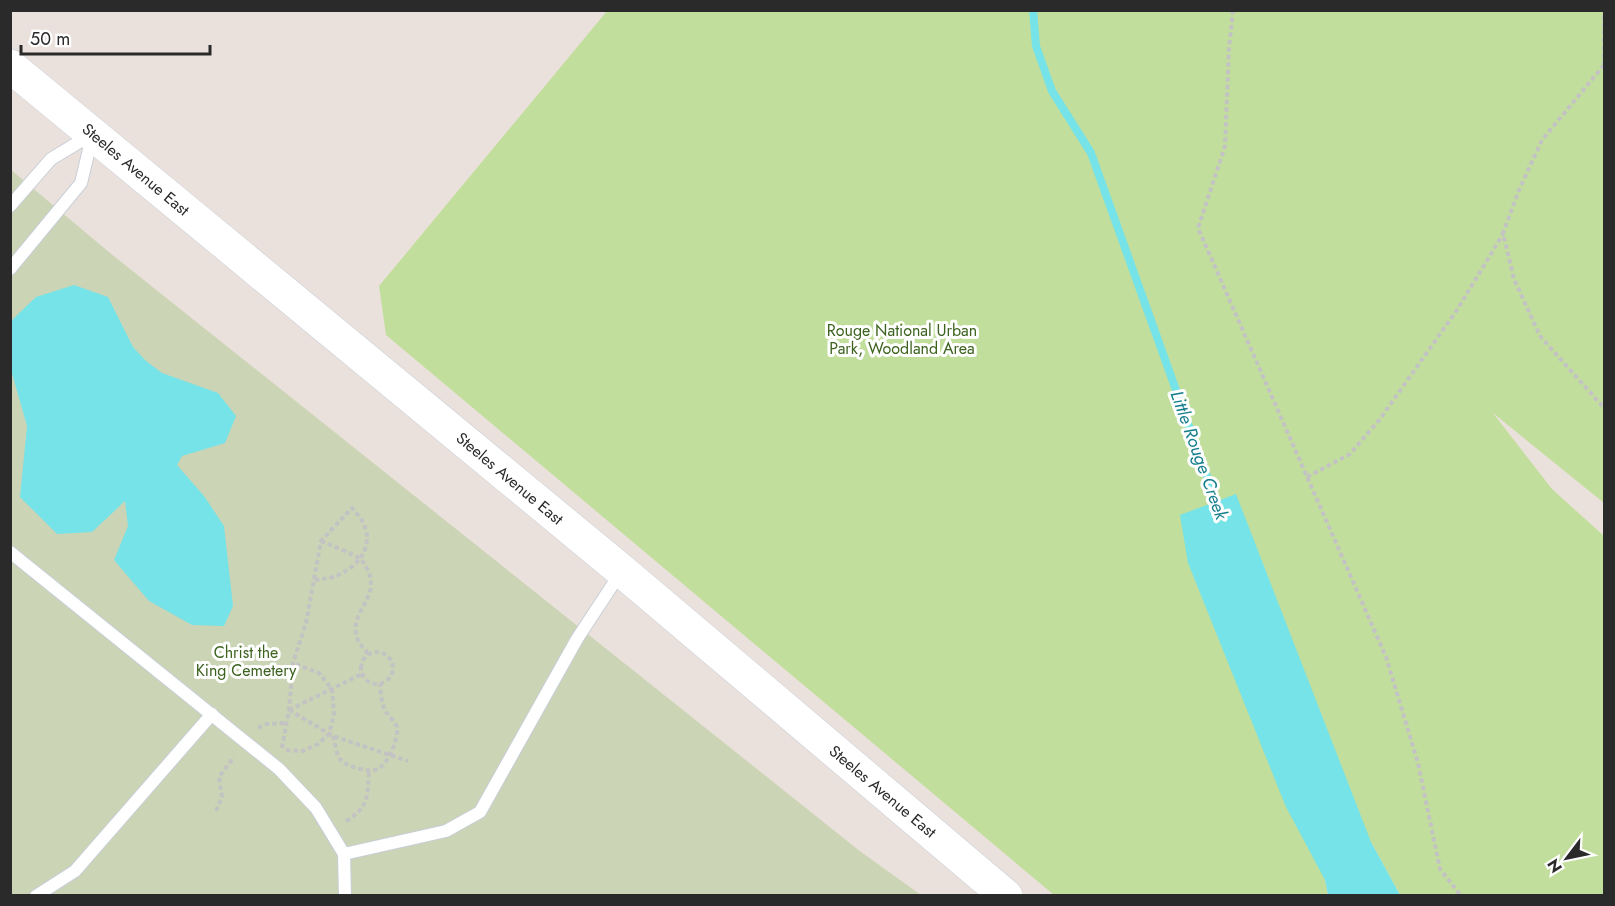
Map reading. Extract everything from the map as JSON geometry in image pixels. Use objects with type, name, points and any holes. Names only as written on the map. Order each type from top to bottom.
[{"type":"main road","name":"Steeles Avenue East","points":[[10,66],[622,571],[1006,896]]},
{"type":"lane","points":[[10,206],[51,159],[93,133]]},
{"type":"lane","points":[[10,269],[81,183],[93,133]]},
{"type":"lane","points":[[10,552],[273,764],[316,808],[344,854],[345,896]]},
{"type":"lane","points":[[344,854],[446,831],[480,812],[578,639],[622,571]]},
{"type":"lane","points":[[36,896],[75,871],[212,714]]},
{"type":"path","points":[[1233,10],[1225,146],[1198,228],[1386,657],[1419,764],[1440,869],[1461,896]]},
{"type":"path","points":[[1307,477],[1350,453],[1380,419],[1456,310],[1503,233],[1519,190],[1542,140],[1604,65],[1604,10]]},
{"type":"path","points":[[1503,233],[1514,279],[1540,336],[1605,408]]},
{"type":"path","points":[[314,580],[332,578],[345,572],[360,559],[367,549],[368,536],[364,524],[352,507],[321,542],[306,623],[294,663],[282,750],[303,751],[331,735]]},
{"type":"path","points":[[321,542],[360,559],[368,569],[371,590],[356,621],[357,639],[368,654]]},
{"type":"path","points":[[378,652],[392,660],[394,670],[389,680],[380,684],[369,682],[362,674],[362,663],[368,654],[378,652]]},
{"type":"path","points":[[294,663],[319,673],[332,689],[334,715],[331,735],[339,758],[347,765],[361,770],[377,769],[390,755],[395,740],[396,727],[382,704],[380,684]]},
{"type":"path","points":[[288,710],[362,674]]},
{"type":"path","points":[[288,710],[331,735],[408,761]]},
{"type":"path","points":[[216,811],[222,797],[219,777],[245,741],[255,730],[267,724],[286,723]]},
{"type":"path","points":[[330,830],[351,818],[362,808],[368,798],[369,770]]},
{"type":"green space","name":"Rouge National Urban Park, Woodland Area","points":[[607,11],[1604,11],[1604,503],[1493,413],[1552,489],[1604,536],[1604,895],[1400,895],[1371,842],[1325,880],[1328,895],[1054,895],[386,335],[379,286]]},
{"type":"green space","name":"Christ the King Cemetery","points":[[10,169],[110,253],[861,852],[921,895],[11,895]]},
{"type":"water","points":[[74,285],[108,297],[133,347],[146,361],[162,373],[218,393],[236,416],[225,443],[182,456],[177,465],[204,496],[224,526],[233,606],[224,626],[192,625],[149,601],[114,560],[128,526],[125,501],[92,532],[57,534],[20,497],[27,426],[11,370],[11,321],[36,297]]},
{"type":"water","points":[[1236,494],[1371,842],[1400,895],[1328,895],[1325,880],[1286,807],[1188,563],[1180,515]]},
{"type":"waterway","name":"Little Rouge Creek","points":[[1033,10],[1036,46],[1052,91],[1091,153],[1219,510]]}]
